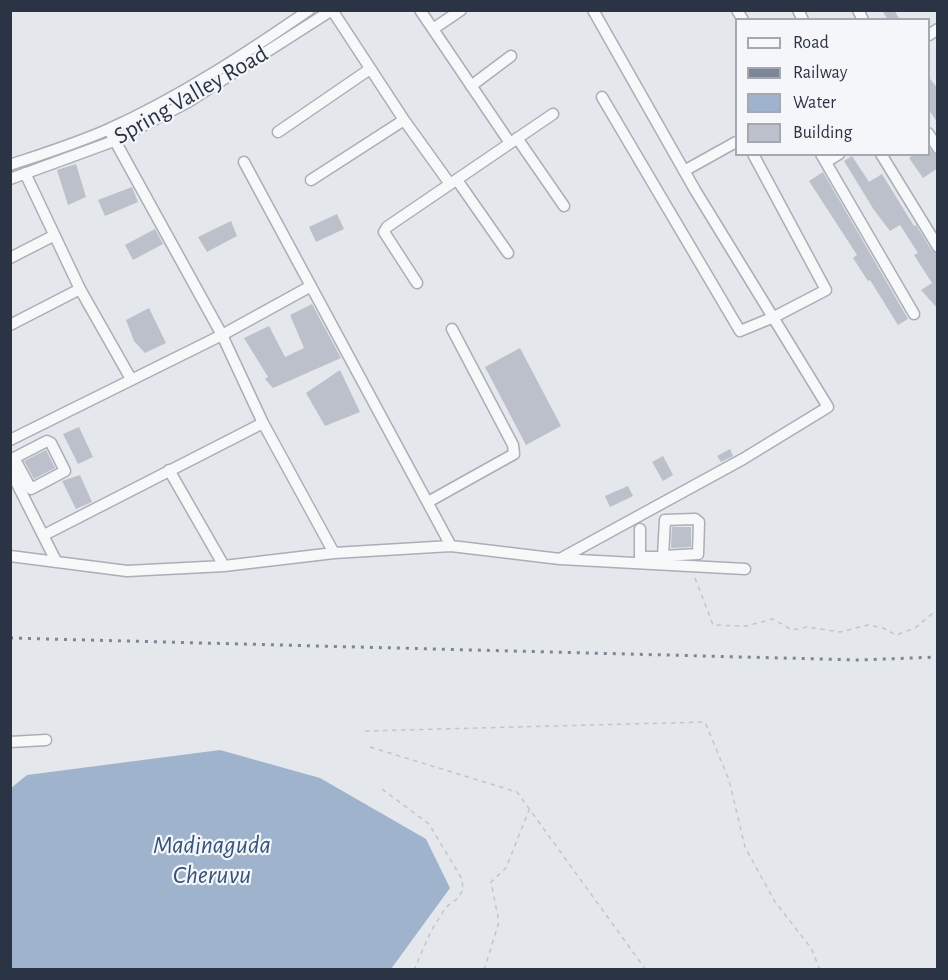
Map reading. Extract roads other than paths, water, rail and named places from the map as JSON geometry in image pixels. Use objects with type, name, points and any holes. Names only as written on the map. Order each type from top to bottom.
[{"type":"street","name":"Spring Valley Road","points":[[10,165],[109,130],[217,72],[309,10]]},
{"type":"street","name":"Spring Valley Road","points":[[10,179],[114,141],[188,102],[332,10]]},
{"type":"street","points":[[332,10],[404,120],[508,253]]},
{"type":"street","points":[[420,10],[471,86],[564,207]]},
{"type":"street","points":[[433,29],[461,10]]},
{"type":"street","points":[[560,559],[743,459],[828,407],[684,171],[592,10]]},
{"type":"street","points":[[471,86],[512,56]]},
{"type":"street","points":[[278,132],[370,69]]},
{"type":"street","points":[[602,97],[736,327],[744,331],[826,291],[754,156]]},
{"type":"street","points":[[417,283],[384,231],[553,114]]},
{"type":"street","points":[[311,180],[404,120]]},
{"type":"street","points":[[109,130],[222,335],[263,423],[334,553]]},
{"type":"street","points":[[684,171],[735,143]]},
{"type":"street","points":[[882,156],[938,247]]},
{"type":"street","points":[[824,158],[914,314]]},
{"type":"street","points":[[244,162],[451,546]]},
{"type":"street","points":[[25,173],[80,289],[131,378]]},
{"type":"street","points":[[10,258],[53,236]]},
{"type":"street","points":[[10,441],[131,378],[222,335],[311,286]]},
{"type":"street","points":[[10,325],[80,289]]},
{"type":"street","points":[[428,502],[511,458],[515,450],[452,329]]},
{"type":"street","points":[[44,535],[263,423]]},
{"type":"street","points":[[10,470],[22,483],[32,489],[65,470],[48,441],[12,455],[22,483],[56,561]]},
{"type":"street","points":[[169,470],[224,566]]},
{"type":"street","points":[[661,559],[665,520],[695,519],[699,522],[698,554],[687,562]]},
{"type":"street","points":[[640,529],[640,560]]},
{"type":"street","points":[[10,556],[127,571],[224,566],[334,553],[451,546],[560,559],[661,559],[713,562],[740,569],[734,557]]},
{"type":"street","points":[[10,742],[46,741]]},
{"type":"water","name":"Madinaguda Cheruvu","points":[[220,750],[320,778],[426,839],[450,888],[391,969],[11,969],[11,788],[27,775]]},
{"type":"railway","points":[[10,638],[859,660],[938,657]]}]
